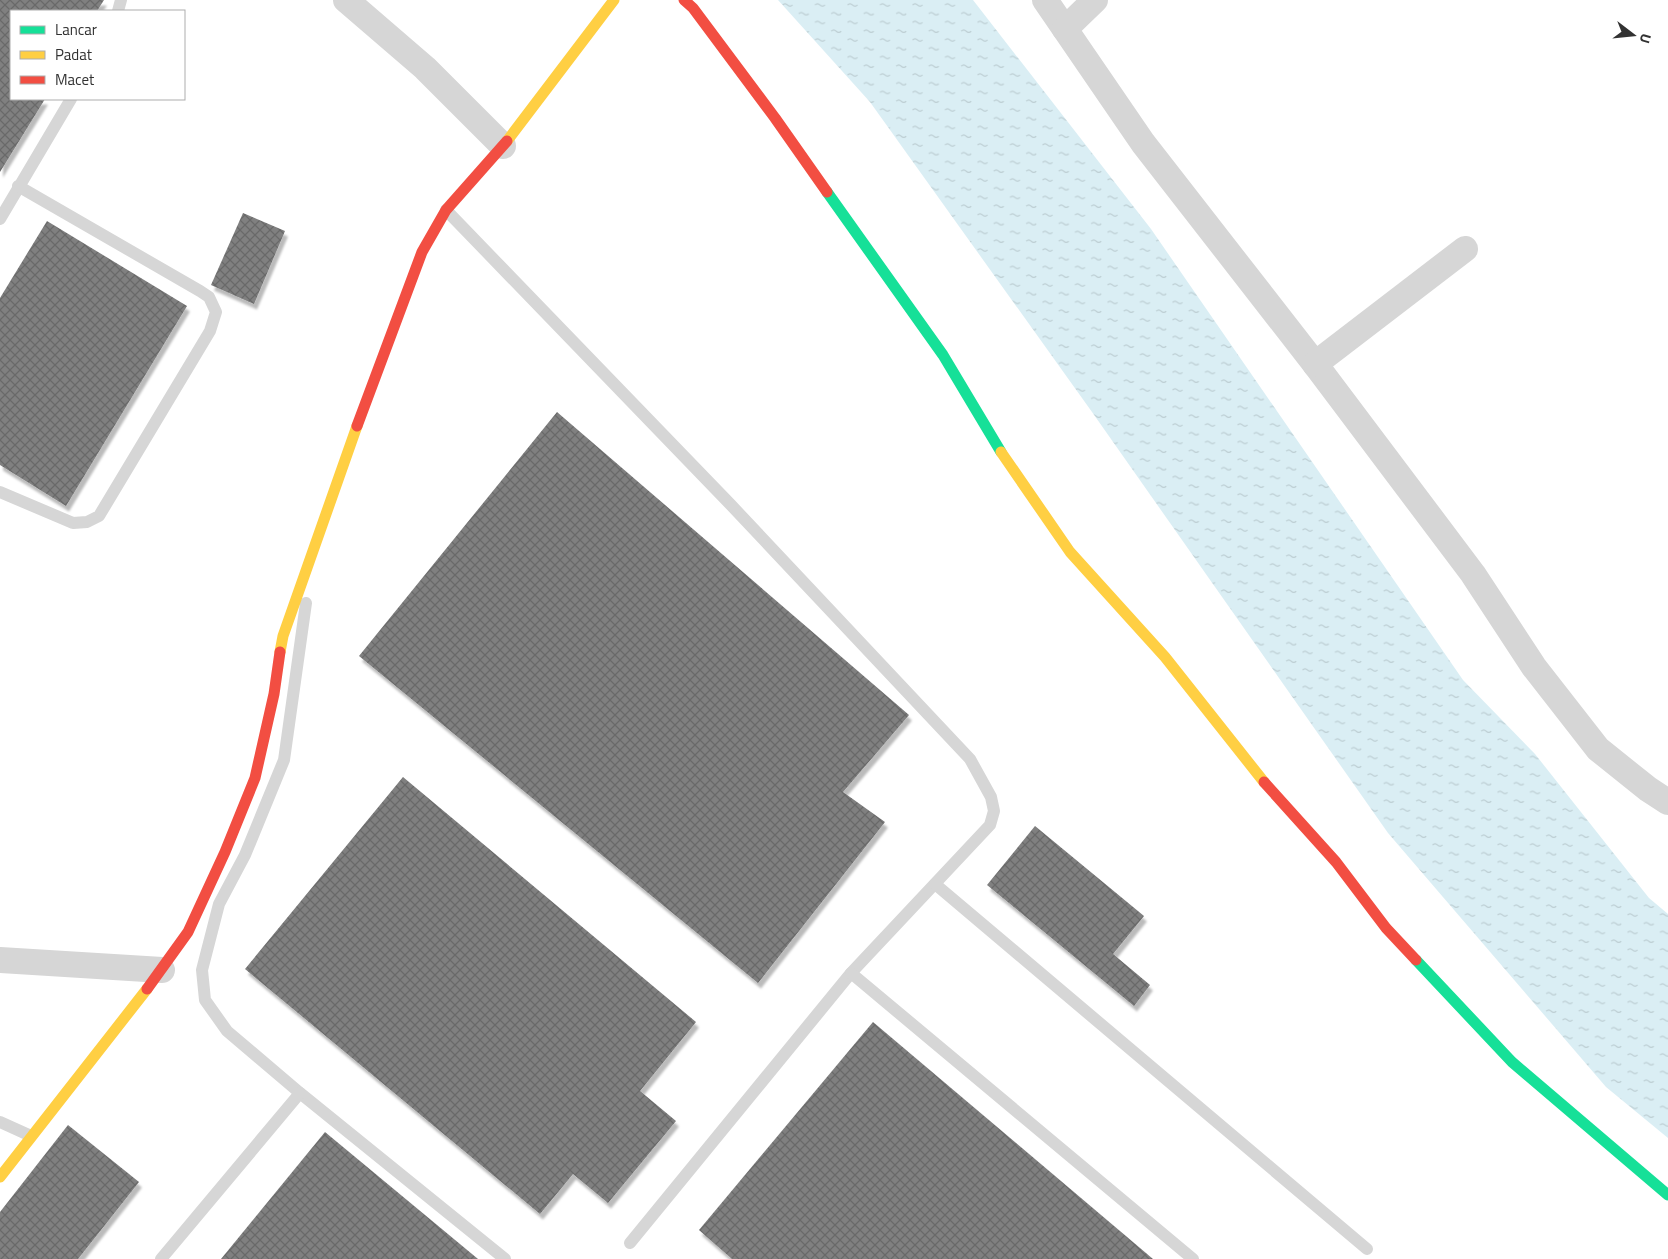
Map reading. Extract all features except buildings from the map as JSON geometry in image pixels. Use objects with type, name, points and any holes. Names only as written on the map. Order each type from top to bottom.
[{"type":"street","points":[[346,0],[425,68],[503,146]]},
{"type":"street","points":[[0,1177],[162,970],[188,932],[225,852],[255,778],[274,694],[283,636],[357,427],[422,252],[446,210],[503,146],[614,0]]},
{"type":"street","points":[[684,0],[775,118],[943,356],[1006,460],[1070,552],[1165,657],[1267,786],[1336,862],[1386,928],[1512,1062],[1668,1195]]},
{"type":"street","points":[[1045,0],[1143,142],[1473,574],[1534,667],[1598,749],[1668,802]]},
{"type":"street","points":[[1065,29],[1096,0]]},
{"type":"street","points":[[1314,364],[1466,249]]},
{"type":"street","points":[[0,960],[162,970]]},
{"type":"lane","points":[[0,219],[70,100]]},
{"type":"lane","points":[[0,492],[74,523],[87,522],[99,516],[210,331],[216,312],[209,298],[200,290],[18,186]]},
{"type":"lane","points":[[446,210],[731,505],[970,759],[991,798],[994,811],[990,825],[851,973],[630,1243]]},
{"type":"lane","points":[[313,554],[284,760],[245,855],[219,904],[202,970],[205,1000],[227,1032],[505,1259]]},
{"type":"lane","points":[[935,884],[1367,1249]]},
{"type":"lane","points":[[851,973],[1193,1259]]},
{"type":"lane","points":[[161,1259],[300,1093]]},
{"type":"lane","points":[[0,1122],[31,1136]]},
{"type":"water","points":[[778,0],[973,0],[1151,229],[1463,680],[1535,754],[1649,898],[1668,914],[1668,1138],[1606,1087],[1388,833],[1092,412],[870,102]]},
{"type":"traffic: fast","points":[[827,192],[943,355],[1001,452]]},
{"type":"traffic: fast","points":[[1416,960],[1512,1062],[1668,1195]]},
{"type":"traffic: slow","points":[[507,141],[614,0]]},
{"type":"traffic: slow","points":[[280,652],[283,636],[357,426]]},
{"type":"traffic: slow","points":[[1001,452],[1070,552],[1165,657],[1264,782]]},
{"type":"traffic: slow","points":[[0,1177],[147,989]]},
{"type":"traffic: jam","points":[[684,0],[693,8],[775,118],[827,192]]},
{"type":"traffic: jam","points":[[357,426],[422,252],[446,210],[507,141]]},
{"type":"traffic: jam","points":[[147,989],[188,932],[225,852],[255,778],[274,694],[280,652]]},
{"type":"traffic: jam","points":[[1264,782],[1336,862],[1386,928],[1416,960]]}]
